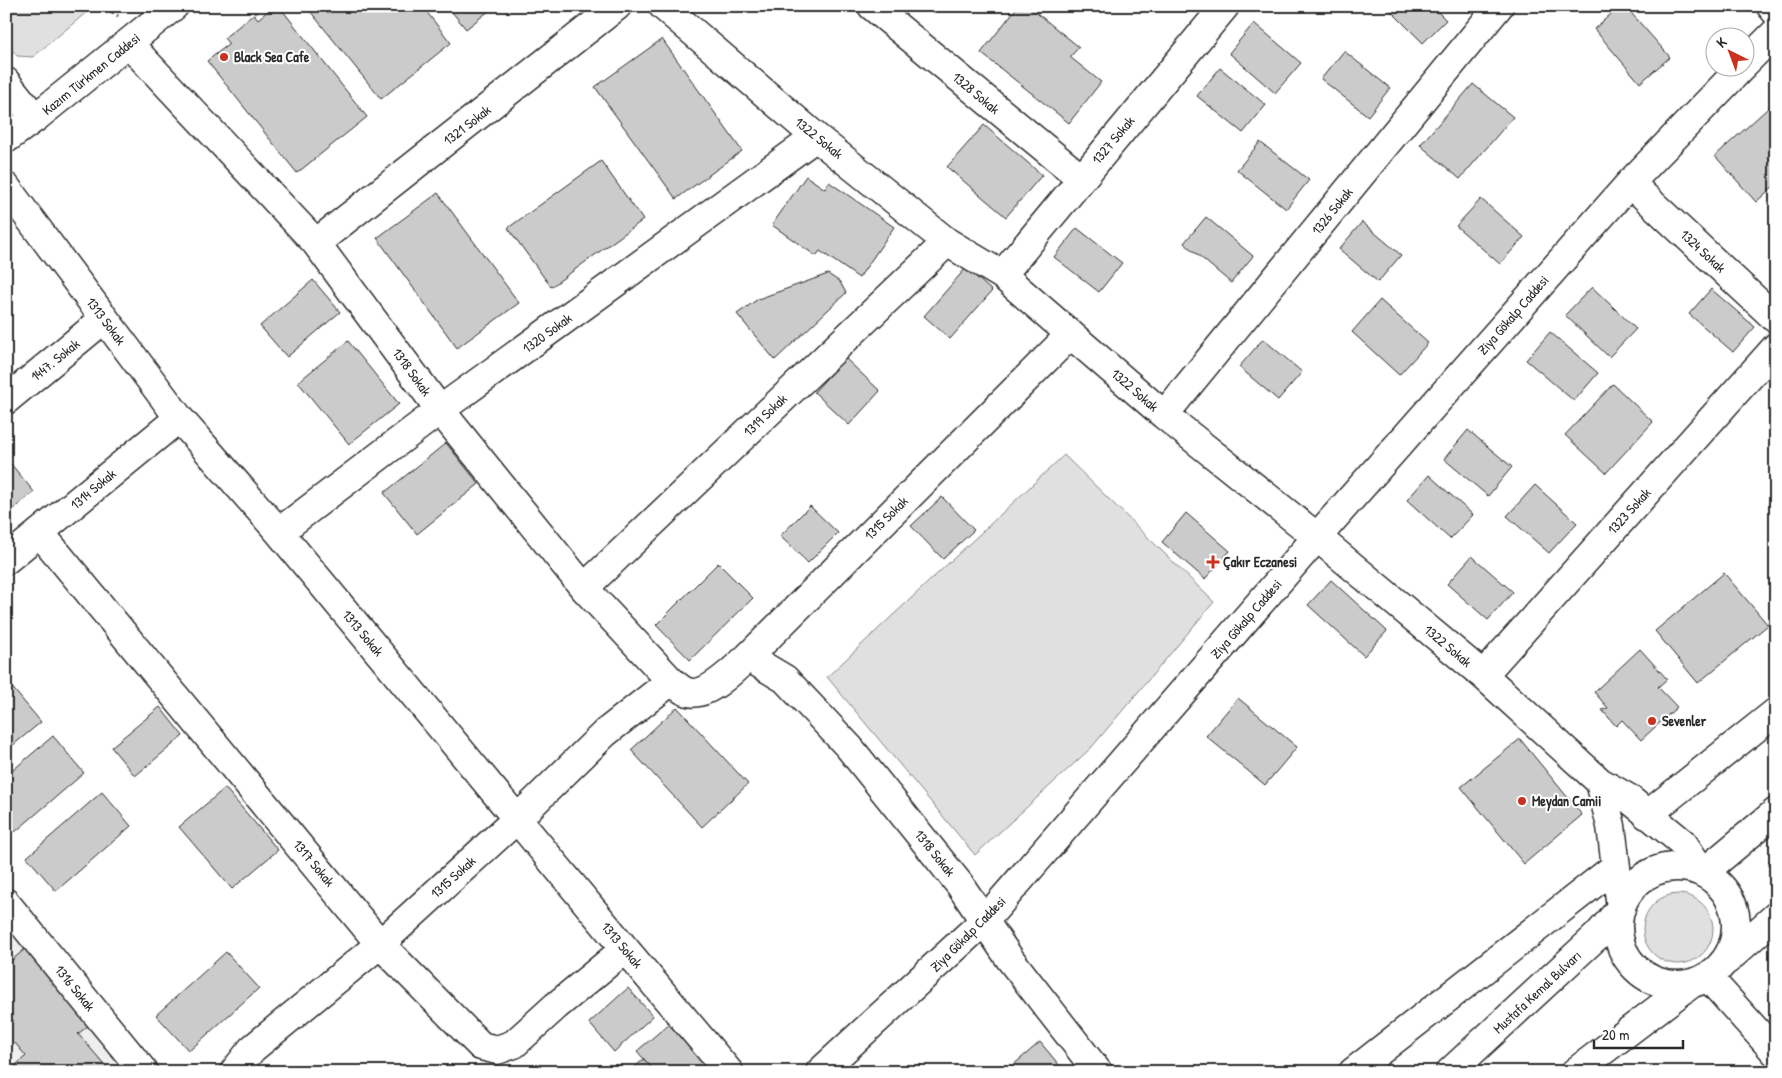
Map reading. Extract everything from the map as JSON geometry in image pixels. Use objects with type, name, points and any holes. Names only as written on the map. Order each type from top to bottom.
[{"type":"main road","name":"Kazım Türkmen Caddesi","points":[[6,139],[129,44],[174,6]]},
{"type":"main road","name":"1321 Sokak","points":[[316,243],[618,6]]},
{"type":"main road","name":"1322 Sokak","points":[[663,6],[816,137],[947,242],[1002,275],[1164,415],[1317,537],[1483,675],[1600,782],[1628,798],[1683,842],[1703,873]]},
{"type":"main road","name":"1328 Sokak","points":[[872,6],[1081,178]]},
{"type":"main road","name":"1326 Sokak","points":[[1164,415],[1499,6]]},
{"type":"main road","points":[[1771,6],[1776,12]]},
{"type":"main road","name":"1327 Sokak","points":[[1002,275],[1213,11]]},
{"type":"main road","points":[[1754,54],[1776,32]]},
{"type":"main road","name":"1318 Sokak","points":[[129,44],[316,243],[440,410],[584,588],[671,682],[686,692],[697,694]]},
{"type":"main road","name":"Ziya Gökalp Caddesi","points":[[820,1072],[985,920],[1317,537],[1630,183],[1731,78]]},
{"type":"main road","points":[[6,82],[35,118]]},
{"type":"main road","name":"1320 Sokak","points":[[279,532],[440,410],[816,137]]},
{"type":"main road","name":"1324 Sokak","points":[[1630,183],[1776,319]]},
{"type":"main road","name":"1313 Sokak","points":[[6,187],[179,418],[279,532],[625,949],[730,1072]]},
{"type":"main road","name":"1319 Sokak","points":[[584,588],[947,242]]},
{"type":"main road","name":"1447. Sokak","points":[[6,400],[104,319]]},
{"type":"main road","name":"1315 Sokak","points":[[697,694],[713,686],[748,657],[1070,335]]},
{"type":"main road","name":"1323 Sokak","points":[[1483,675],[1776,347]]},
{"type":"main road","name":"1314 Sokak","points":[[6,560],[179,418]]},
{"type":"main road","name":"1317 Sokak","points":[[40,533],[380,944],[481,1046],[496,1050],[514,1044],[556,1006],[625,949]]},
{"type":"main road","name":"1318 Sokak","points":[[748,657],[785,679],[849,747],[960,884],[1010,959],[1098,1072]]},
{"type":"main road","name":"1315 Sokak","points":[[234,1072],[252,1049],[380,944],[518,818],[605,733],[671,682]]},
{"type":"main road","points":[[1648,815],[1776,712]]},
{"type":"main road","points":[[1600,782],[1611,826],[1621,908],[1618,926],[1620,944],[1628,960],[1640,973],[1655,982],[1672,986],[1708,974],[1732,949],[1736,937],[1734,910],[1722,887],[1703,873],[1688,868],[1662,869],[1650,874],[1639,881],[1630,891],[1621,908]]},
{"type":"main road","points":[[1703,873],[1776,812]]},
{"type":"main road","points":[[1353,1072],[1615,867]]},
{"type":"main road","name":"1316 Sokak","points":[[6,903],[144,1072]]},
{"type":"main road","name":"Mustafa Kemal Bulvarı","points":[[1450,1072],[1599,934],[1621,908]]},
{"type":"main road","points":[[1575,1072],[1708,974],[1776,916]]},
{"type":"main road","points":[[1708,974],[1776,1053]]},
{"type":"shaded area","points":[[6,6],[94,6],[33,57],[17,56],[6,43]]},
{"type":"shaded area","points":[[1064,455],[1214,602],[1091,748],[975,855],[827,677]]},
{"type":"shaded area","points":[[1671,894],[1685,894],[1698,900],[1707,909],[1713,922],[1711,942],[1703,954],[1685,964],[1671,964],[1658,958],[1649,949],[1643,936],[1643,922],[1649,909],[1658,900]]},
{"type":"shaded area","points":[[6,925],[126,1072],[6,1072]]},
{"type":"building","points":[[274,6],[279,6],[367,117],[297,173],[207,61],[229,44],[224,38],[254,14],[258,19]]},
{"type":"building","points":[[306,6],[422,6],[451,43],[381,99]]},
{"type":"building","points":[[447,6],[495,6],[466,29]]},
{"type":"building","points":[[1018,6],[1028,6],[1079,47],[1070,57],[1101,82],[1069,123],[981,53]]},
{"type":"building","points":[[1386,6],[1432,6],[1446,20],[1423,43]]},
{"type":"building","points":[[1620,6],[1625,6],[1670,57],[1640,83],[1594,29]]},
{"type":"building","points":[[1254,23],[1301,63],[1275,93],[1229,53]]},
{"type":"building","points":[[662,39],[742,151],[676,199],[595,87]]},
{"type":"building","points":[[1344,51],[1390,88],[1368,116],[1321,79]]},
{"type":"building","points":[[1220,68],[1266,105],[1243,133],[1197,96]]},
{"type":"building","points":[[1473,84],[1513,117],[1460,179],[1420,145]]},
{"type":"building","points":[[1776,101],[1776,184],[1756,202],[1715,156]]},
{"type":"building","points":[[984,125],[1042,175],[1006,217],[947,167]]},
{"type":"building","points":[[1260,142],[1309,180],[1286,209],[1237,170]]},
{"type":"building","points":[[601,161],[643,220],[551,287],[508,228]]},
{"type":"building","points":[[806,176],[825,189],[829,182],[894,227],[859,278],[820,251],[816,256],[772,225]]},
{"type":"building","points":[[438,193],[519,303],[457,348],[377,238]]},
{"type":"building","points":[[1481,199],[1524,237],[1500,264],[1456,226]]},
{"type":"building","points":[[1206,217],[1253,256],[1231,283],[1184,243]]},
{"type":"building","points":[[1362,222],[1401,255],[1378,282],[1339,249]]},
{"type":"building","points":[[1077,228],[1122,263],[1099,292],[1054,257]]},
{"type":"building","points":[[966,268],[992,291],[950,339],[924,316]]},
{"type":"building","points":[[828,274],[840,282],[846,293],[775,360],[737,314],[758,299]]},
{"type":"building","points":[[313,280],[340,312],[287,357],[260,326]]},
{"type":"building","points":[[1592,287],[1636,329],[1609,357],[1565,315]]},
{"type":"building","points":[[1711,289],[1755,327],[1733,352],[1689,314]]},
{"type":"building","points":[[1380,300],[1428,343],[1399,375],[1352,332]]},
{"type":"building","points":[[1550,332],[1598,373],[1574,401],[1526,360]]},
{"type":"building","points":[[1263,339],[1302,372],[1278,400],[1239,367]]},
{"type":"building","points":[[348,341],[399,404],[349,444],[298,382]]},
{"type":"building","points":[[845,358],[880,391],[849,425],[814,392]]},
{"type":"building","points":[[1613,384],[1653,422],[1606,473],[1565,435]]},
{"type":"building","points":[[1468,430],[1512,467],[1488,496],[1444,459]]},
{"type":"building","points":[[446,443],[479,484],[417,534],[384,493]]},
{"type":"building","points":[[6,458],[34,492],[6,515]]},
{"type":"building","points":[[1429,475],[1473,515],[1450,539],[1407,500]]},
{"type":"building","points":[[1535,485],[1577,523],[1549,553],[1507,516]]},
{"type":"building","points":[[942,497],[974,530],[943,559],[911,526]]},
{"type":"building","points":[[810,506],[838,533],[808,563],[780,536]]},
{"type":"building","points":[[1186,513],[1230,551],[1205,579],[1162,542]]},
{"type":"building","points":[[1472,556],[1513,592],[1488,620],[1447,584]]},
{"type":"building","points":[[718,563],[753,598],[690,660],[656,625]]},
{"type":"building","points":[[1724,573],[1768,625],[1698,683],[1655,631]]},
{"type":"building","points":[[1331,580],[1387,631],[1364,656],[1308,605]]},
{"type":"building","points":[[1640,649],[1667,679],[1658,687],[1677,707],[1641,740],[1622,720],[1616,726],[1602,710],[1608,708],[1594,692]]},
{"type":"building","points":[[10,685],[41,722],[6,751],[6,688]]},
{"type":"building","points":[[1238,698],[1297,747],[1265,785],[1206,736]]},
{"type":"building","points":[[160,707],[183,736],[135,776],[111,747]]},
{"type":"building","points":[[677,707],[748,784],[702,827],[631,750]]},
{"type":"building","points":[[53,736],[84,773],[15,832],[6,822],[6,776]]},
{"type":"building","name":"Meydan Camii","points":[[1520,739],[1582,815],[1524,864],[1461,787]]},
{"type":"building","points":[[225,788],[278,850],[232,889],[179,827]]},
{"type":"building","points":[[102,792],[131,826],[56,891],[27,857]]},
{"type":"building","points":[[25,949],[90,1024],[78,1034],[111,1072],[8,1072],[26,1056],[15,1043],[8,1049],[6,1048],[6,965]]},
{"type":"building","points":[[226,952],[259,988],[189,1051],[156,1015]]},
{"type":"building","points":[[628,988],[653,1016],[614,1052],[589,1023]]},
{"type":"building","points":[[670,1023],[711,1072],[655,1072],[637,1051]]},
{"type":"building","points":[[1040,1042],[1065,1072],[1005,1072]]},
{"type":"building","points":[[644,1059],[655,1072],[629,1072]]},
{"type":"place","name":"Black Sea Cafe","points":[[224,57]]},
{"type":"place","name":"Çakır Eczanesi","points":[[1213,562]]},
{"type":"place","name":"Sevenler","points":[[1652,721]]},
{"type":"place","name":"Meydan Camii","points":[[1522,801]]}]
